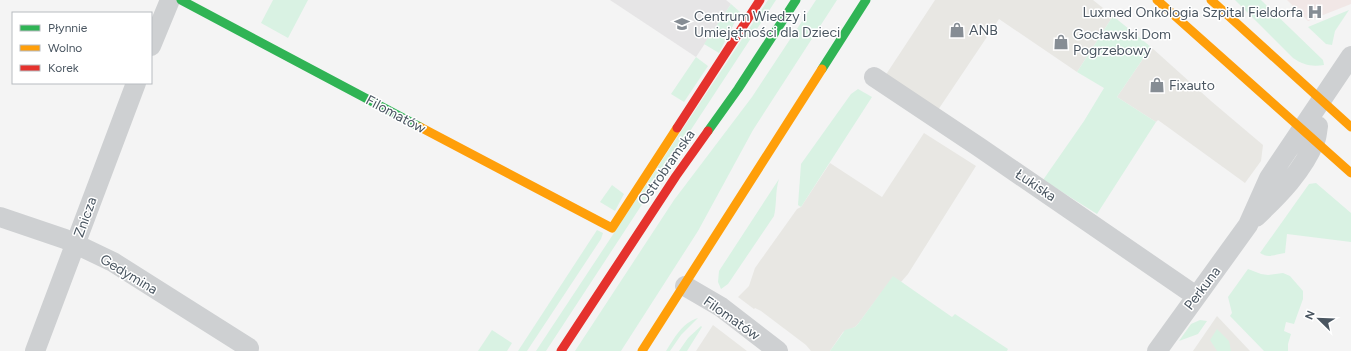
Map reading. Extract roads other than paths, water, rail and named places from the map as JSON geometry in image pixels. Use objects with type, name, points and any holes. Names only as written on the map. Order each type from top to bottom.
[{"type":"street","points":[[152,44],[170,0]]},
{"type":"street","name":"Filomatów","points":[[181,0],[612,228],[755,2]]},
{"type":"street","name":"Ostrobramska","points":[[561,351],[676,176],[738,89],[796,0]]},
{"type":"street","points":[[642,351],[685,286],[866,0]]},
{"type":"street","points":[[1157,0],[1351,173]]},
{"type":"street","points":[[1211,0],[1351,127]]},
{"type":"street","name":"Perkuna","points":[[1157,351],[1248,225],[1269,178],[1286,151],[1309,135],[1322,100],[1351,56]]},
{"type":"street","name":"Łukiska","points":[[874,77],[1196,296]]},
{"type":"street","name":"Znicza","points":[[35,351],[136,84]]},
{"type":"street","name":"Gedymina","points":[[0,217],[76,244],[113,262],[249,348]]},
{"type":"street","name":"Filomatów","points":[[685,286],[721,307],[778,351]]},
{"type":"place","name":"Luxmed Onkologia Szpital Fieldorfa","points":[[1315,12]]},
{"type":"place","name":"Centrum Wiedzy i Umiejętności dla Dzieci","points":[[682,24]]},
{"type":"place","name":"ANB","points":[[957,30]]},
{"type":"place","name":"Gocławski Dom Pogrzebowy","points":[[1061,42]]},
{"type":"place","name":"Fixauto","points":[[1157,85]]}]
